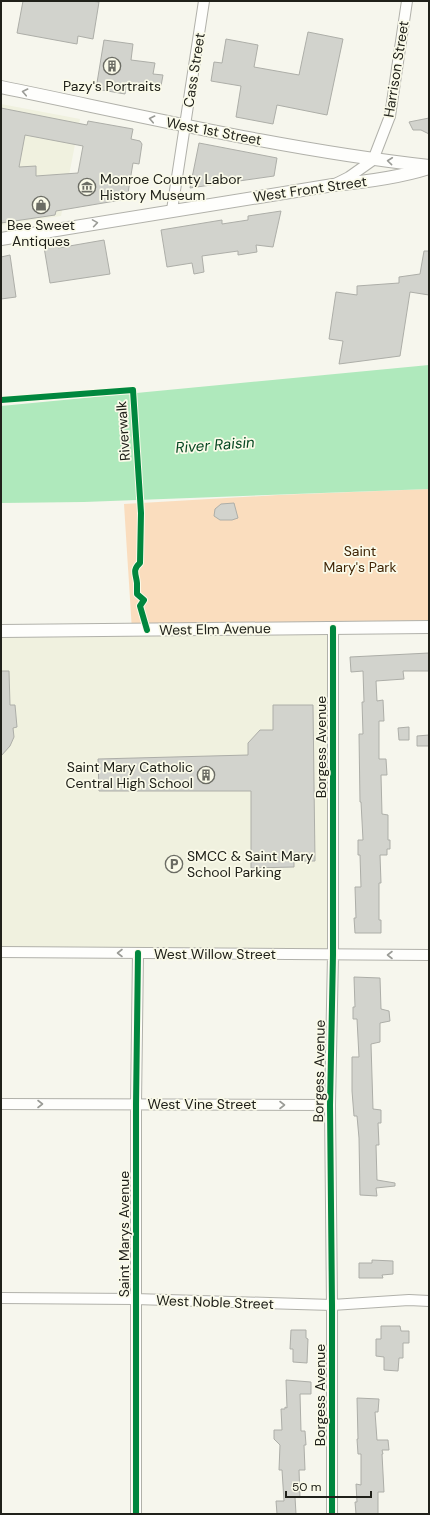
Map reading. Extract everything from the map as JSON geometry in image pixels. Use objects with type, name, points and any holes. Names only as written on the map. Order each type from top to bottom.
[{"type":"street","name":"Cass Street","points":[[172,210],[204,1]]},
{"type":"street","name":"Harrison Street","points":[[373,160],[390,116],[407,1]]},
{"type":"street","name":"West 1st Street","points":[[1,87],[185,126],[373,160],[429,167]]},
{"type":"street","points":[[333,185],[349,177],[373,160]]},
{"type":"street","name":"West Front Street","points":[[1,239],[172,210],[388,178],[413,173],[429,167]]},
{"type":"street","name":"West Elm Avenue","points":[[1,630],[429,627]]},
{"type":"street","name":"Borgess Avenue","points":[[332,1514],[330,1105],[333,955],[334,628]]},
{"type":"street","name":"West Willow Street","points":[[1,952],[429,956]]},
{"type":"street","name":"Saint Marys Avenue","points":[[136,1514],[135,1300],[138,953]]},
{"type":"street","name":"West Vine Street","points":[[1,1104],[330,1105]]},
{"type":"street","name":"West Noble Street","points":[[1,1298],[332,1305],[408,1300],[429,1301]]},
{"type":"shaded area","points":[[1,104],[80,119],[61,216],[1,225]]},
{"type":"shaded area","points":[[333,628],[333,955],[1,952],[1,633]]},
{"type":"green space","name":"Saint Mary's Park","points":[[429,489],[429,627],[132,631],[124,504],[278,495]]},
{"type":"water","name":"River Raisin","points":[[429,365],[429,489],[84,502],[1,503],[1,406]]},
{"type":"building","points":[[23,1],[99,2],[93,39],[78,36],[77,44],[17,33]]},
{"type":"building","points":[[308,32],[343,39],[327,115],[277,105],[273,124],[236,117],[241,86],[211,81],[214,62],[222,63],[226,39],[258,45],[254,67],[299,75]]},
{"type":"building","points":[[104,40],[133,44],[131,60],[155,63],[153,74],[163,75],[161,86],[152,85],[151,90],[126,86],[125,94],[96,89]]},
{"type":"building","points":[[1,108],[87,125],[88,121],[133,129],[131,139],[140,141],[142,144],[139,164],[133,163],[127,199],[56,211],[55,215],[1,223]],"holes":[[[25,135],[83,146],[78,173],[36,176],[36,166],[19,167]]]},
{"type":"building","points":[[429,118],[429,134],[421,130],[413,130],[409,122]]},
{"type":"building","points":[[199,143],[277,158],[274,176],[190,188]]},
{"type":"building","points":[[281,211],[273,247],[256,245],[257,252],[238,255],[238,251],[202,256],[204,272],[194,274],[192,263],[167,267],[161,230],[222,220],[222,224],[248,220],[248,216]]},
{"type":"building","points":[[104,240],[110,274],[50,283],[44,247],[58,244],[58,248]]},
{"type":"building","points":[[424,251],[429,251],[429,295],[410,292],[400,356],[339,364],[343,341],[329,339],[336,292],[357,295],[357,286],[399,283],[399,277],[420,274]]},
{"type":"building","points":[[10,255],[16,297],[1,299],[1,257]]},
{"type":"building","points":[[234,503],[238,518],[232,520],[220,520],[214,516],[215,509],[221,504]]},
{"type":"building","points":[[429,653],[429,671],[403,671],[404,679],[376,681],[377,701],[383,700],[384,721],[379,721],[379,759],[386,759],[387,775],[381,775],[382,814],[388,815],[388,840],[390,840],[390,849],[387,849],[387,855],[380,855],[381,883],[379,883],[379,920],[381,920],[381,933],[355,933],[355,887],[361,887],[358,840],[363,840],[360,802],[359,734],[363,734],[362,702],[364,702],[363,671],[351,672],[350,657]]},
{"type":"building","points":[[1,671],[9,671],[10,705],[15,705],[17,727],[13,728],[14,737],[10,746],[1,756]]},
{"type":"building","name":"Saint Mary Catholic Central High School","points":[[273,705],[313,705],[315,861],[294,861],[294,867],[251,868],[251,791],[99,791],[98,759],[248,755],[248,743],[260,730],[273,730]]},
{"type":"building","points":[[409,727],[409,740],[399,740],[398,728]]},
{"type":"building","points":[[429,735],[429,746],[417,746],[417,736]]},
{"type":"building","points":[[354,977],[380,978],[381,1009],[389,1011],[390,1021],[380,1023],[380,1042],[371,1044],[373,1109],[381,1110],[381,1123],[378,1123],[379,1145],[376,1145],[377,1180],[395,1183],[395,1186],[376,1188],[377,1196],[360,1195],[359,1138],[357,1116],[354,1116],[352,1091],[352,1057],[359,1057],[357,1019],[353,1019],[353,1007],[355,1007]]},
{"type":"building","points":[[372,1260],[393,1261],[393,1274],[382,1275],[383,1278],[359,1278],[359,1263],[372,1263]]},
{"type":"building","points":[[381,1326],[400,1326],[401,1331],[409,1331],[409,1343],[403,1343],[403,1358],[399,1358],[398,1371],[384,1370],[384,1357],[376,1356],[376,1339],[381,1339]]},
{"type":"building","points":[[291,1330],[306,1330],[306,1338],[308,1339],[307,1363],[293,1362],[293,1349],[290,1349]]},
{"type":"building","points":[[286,1380],[311,1382],[311,1394],[300,1394],[301,1431],[305,1431],[306,1445],[304,1445],[305,1470],[299,1470],[300,1497],[295,1497],[296,1514],[277,1514],[276,1501],[284,1501],[282,1470],[279,1470],[280,1445],[274,1439],[274,1430],[282,1430],[281,1409],[285,1409],[285,1407],[287,1408]]},
{"type":"building","points":[[357,1398],[379,1399],[378,1412],[375,1412],[377,1440],[388,1440],[389,1450],[382,1450],[384,1492],[378,1492],[378,1514],[356,1514],[356,1484],[361,1485],[361,1454],[358,1454],[357,1439]]},
{"type":"cycle path","name":"Riverwalk","points":[[1,400],[133,390],[141,513],[140,563],[135,572],[137,594],[144,600],[140,606],[147,630]]},
{"type":"cycle path","points":[[332,1514],[330,1105],[333,955],[333,628]]},
{"type":"cycle path","points":[[136,1514],[136,1104],[138,953]]},
{"type":"place","name":"Pazy's Portraits","points":[[112,66]]},
{"type":"place","name":"Monroe County Labor History Museum","points":[[87,187]]},
{"type":"place","name":"Bee Sweet Antiques","points":[[41,205]]},
{"type":"place","name":"Saint Mary Catholic Central High School","points":[[206,775]]},
{"type":"place","name":"SMCC & Saint Mary School Parking","points":[[174,864]]}]
